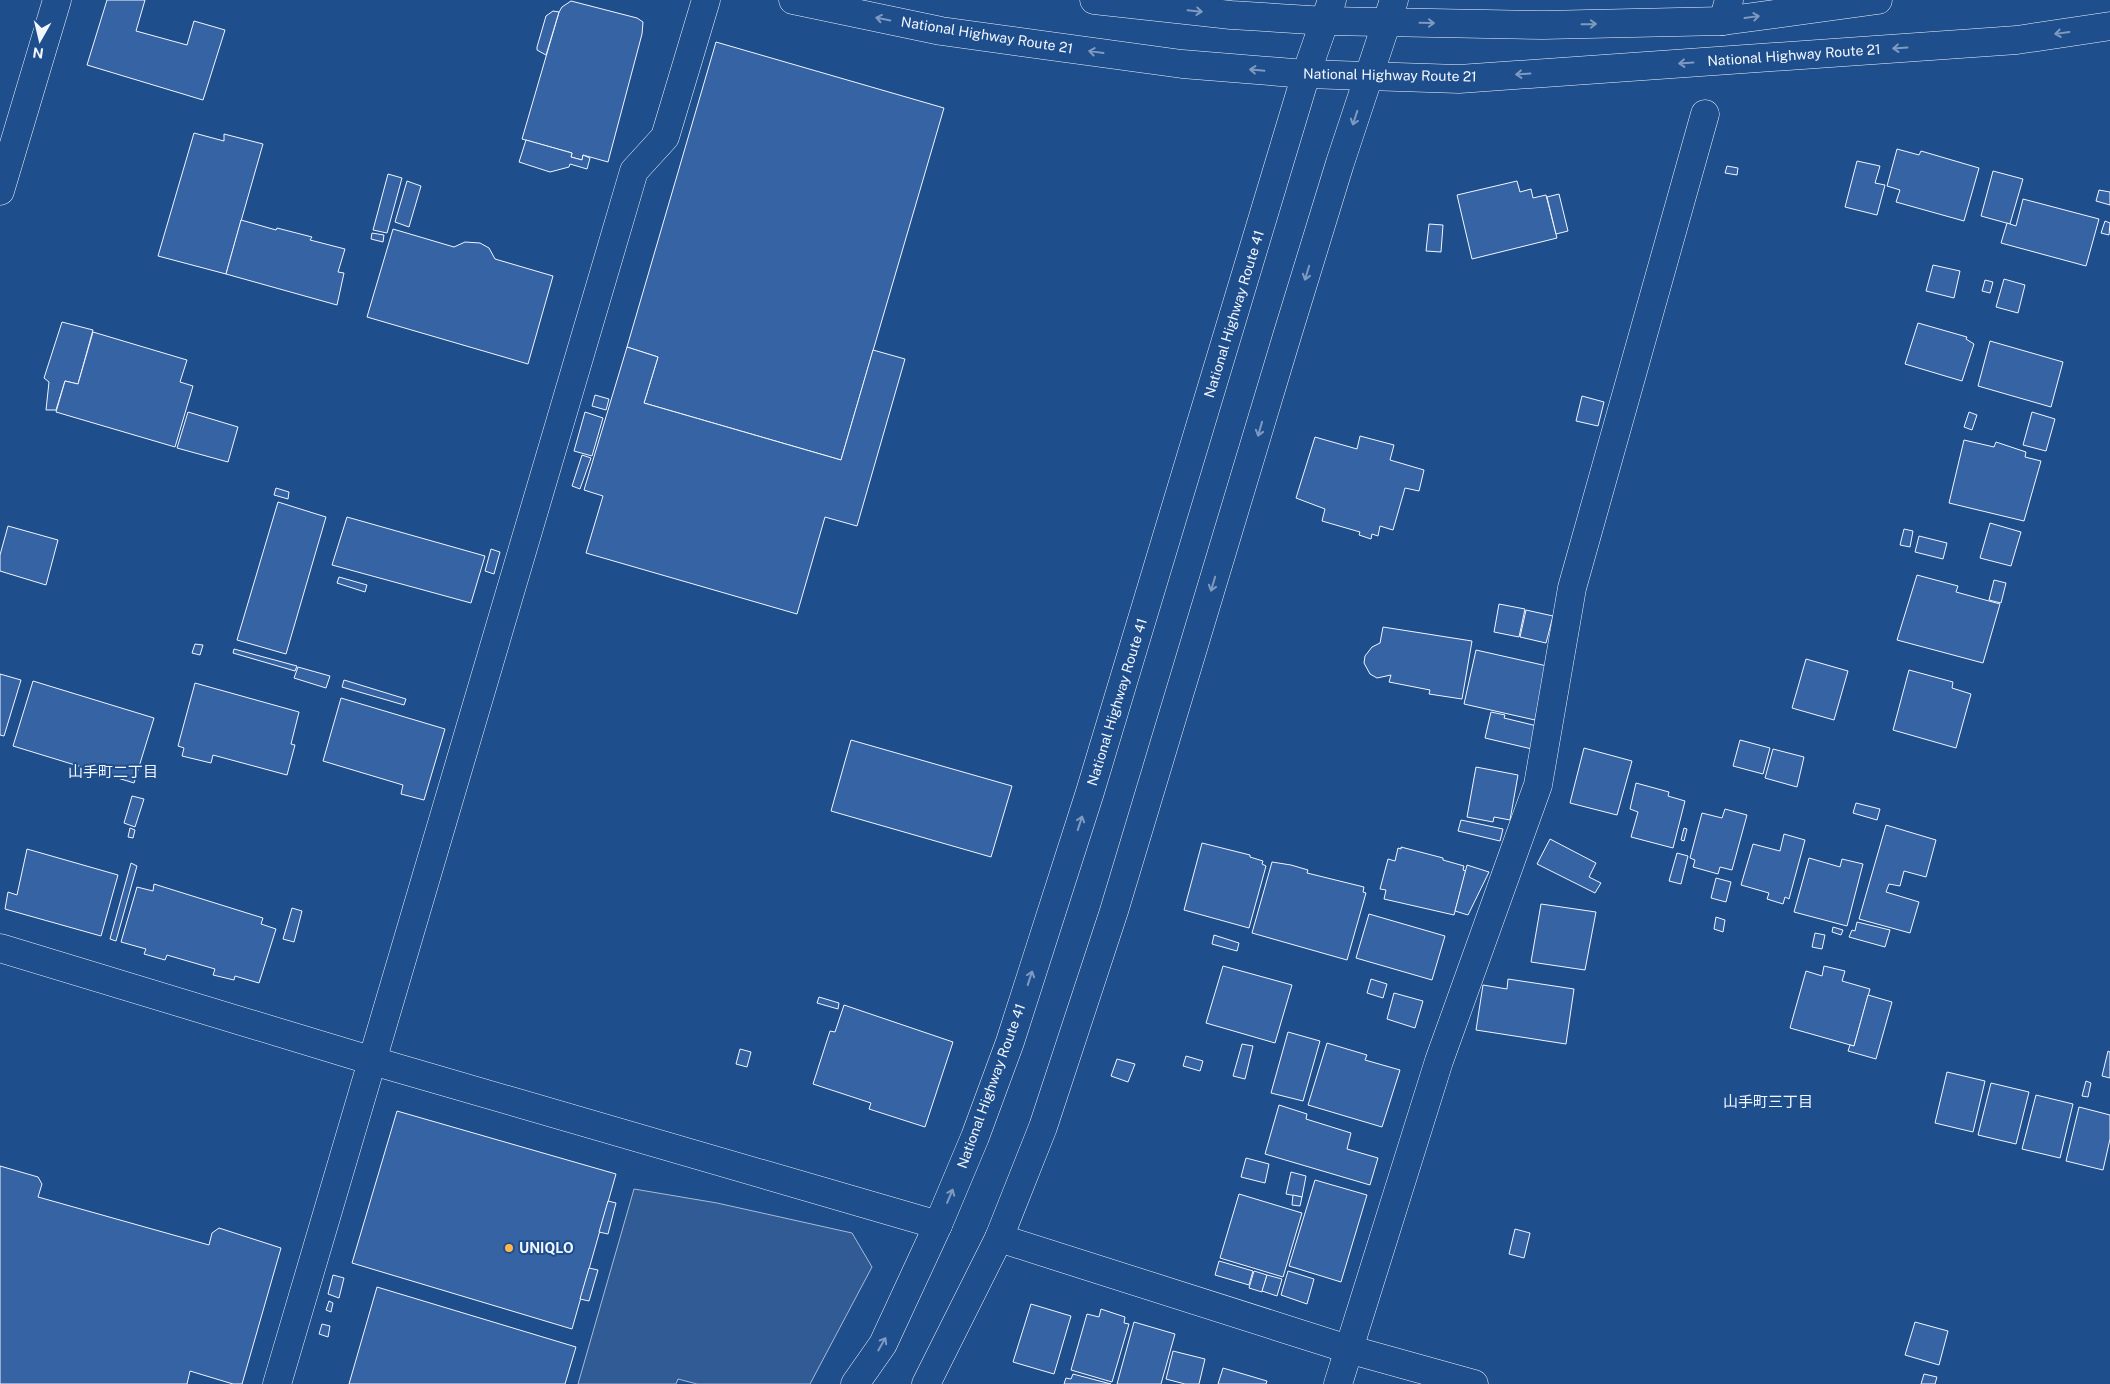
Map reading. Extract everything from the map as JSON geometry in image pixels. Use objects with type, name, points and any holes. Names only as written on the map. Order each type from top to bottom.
[{"type":"main road","points":[[0,192],[57,0]]},
{"type":"main road","points":[[277,1384],[374,1060],[634,171],[665,137],[706,0]]},
{"type":"main road","name":"National Highway Route 21","points":[[793,0],[941,31],[1182,64],[1306,74],[1459,79],[2017,40],[2110,26]]},
{"type":"main road","points":[[1094,0],[1231,15],[1329,10],[1390,11],[1543,25],[1878,0]]},
{"type":"main road","name":"National Highway Route 41","points":[[855,1384],[883,1344],[938,1224],[975,1137],[1010,1042],[1087,801],[1306,74],[1329,10]]},
{"type":"main road","points":[[926,1384],[999,1238],[1043,1127],[1114,911],[1287,336],[1390,11]]},
{"type":"main road","points":[[1338,1384],[1439,1060],[1538,785],[1572,588],[1704,114]]},
{"type":"main road","points":[[0,948],[374,1060],[938,1224]]},
{"type":"main road","points":[[999,1238],[1348,1349],[1474,1384]]},
{"type":"shaded area","points":[[634,1189],[717,1203],[852,1233],[872,1267],[810,1384],[697,1384],[678,1379],[676,1384],[578,1384]]},
{"type":"building","points":[[107,0],[145,0],[136,31],[187,45],[194,21],[225,30],[203,100],[87,65]]},
{"type":"building","points":[[571,1],[637,18],[643,22],[642,34],[608,162],[583,155],[582,160],[571,157],[572,153],[522,139],[559,12],[562,7]]},
{"type":"building","points":[[553,11],[559,12],[546,55],[537,50],[537,47],[546,16]]},
{"type":"building","points":[[716,42],[944,108],[841,460],[644,403],[658,357],[627,347]]},
{"type":"building","points":[[194,133],[224,141],[224,134],[263,144],[226,274],[158,256]]},
{"type":"building","points":[[526,140],[572,153],[571,157],[582,160],[583,155],[590,158],[587,169],[570,164],[569,167],[550,172],[519,162]]},
{"type":"building","points":[[1897,149],[1919,155],[1921,151],[1979,168],[1964,221],[1896,202],[1900,190],[1887,186]]},
{"type":"building","points":[[1857,161],[1880,166],[1875,183],[1885,185],[1877,215],[1845,207]]},
{"type":"building","points":[[1727,166],[1738,168],[1737,175],[1725,173]]},
{"type":"building","points":[[1993,171],[2023,179],[2010,224],[1981,216]]},
{"type":"building","points":[[388,174],[402,178],[387,233],[373,230]]},
{"type":"building","points":[[407,181],[421,186],[409,227],[395,222]]},
{"type":"building","points":[[1517,181],[1520,192],[1531,189],[1533,198],[1546,195],[1557,238],[1472,259],[1457,195]]},
{"type":"building","points":[[2099,190],[2110,192],[2110,205],[2096,201]]},
{"type":"building","points":[[1559,194],[1568,231],[1556,234],[1547,197]]},
{"type":"building","points":[[2023,199],[2099,219],[2086,266],[2001,243],[2007,223],[2016,226]]},
{"type":"building","points":[[241,220],[276,230],[277,228],[312,237],[310,240],[345,249],[338,272],[344,273],[337,305],[226,274]]},
{"type":"building","points":[[2105,221],[2110,223],[2109,235],[2101,233]]},
{"type":"building","points":[[1429,224],[1443,225],[1441,252],[1426,251]]},
{"type":"building","points":[[393,229],[454,247],[465,242],[480,243],[489,248],[495,259],[553,276],[528,364],[367,317]]},
{"type":"building","points":[[372,233],[384,235],[383,242],[371,239]]},
{"type":"building","points":[[1933,265],[1960,271],[1954,298],[1926,291]]},
{"type":"building","points":[[2004,279],[2025,285],[2018,313],[1996,307]]},
{"type":"building","points":[[1985,280],[1993,282],[1990,293],[1982,291]]},
{"type":"building","points":[[62,322],[93,330],[78,384],[65,381],[56,410],[46,410],[49,382],[44,378]]},
{"type":"building","points":[[1918,323],[1967,337],[1966,339],[1974,344],[1962,381],[1905,364]]},
{"type":"building","points":[[93,332],[187,360],[180,382],[193,386],[175,447],[56,412],[65,381],[78,384]]},
{"type":"building","points":[[1990,341],[2063,362],[2051,407],[1978,386]]},
{"type":"building","points":[[627,347],[658,357],[644,403],[841,460],[873,350],[905,359],[857,526],[825,517],[797,614],[586,553],[603,496],[584,490]]},
{"type":"building","points":[[595,395],[609,399],[606,410],[592,406]]},
{"type":"building","points":[[1582,396],[1604,402],[1598,426],[1576,421]]},
{"type":"building","points":[[188,412],[238,427],[228,462],[177,448]]},
{"type":"building","points":[[585,412],[603,418],[592,456],[574,451]]},
{"type":"building","points":[[1969,412],[1977,415],[1972,430],[1964,427]]},
{"type":"building","points":[[2032,412],[2055,419],[2046,451],[2023,445]]},
{"type":"building","points":[[1360,436],[1394,445],[1390,460],[1424,470],[1419,491],[1405,488],[1393,530],[1380,526],[1378,536],[1372,534],[1371,539],[1359,535],[1360,532],[1322,521],[1325,509],[1296,498],[1315,437],[1357,449]]},
{"type":"building","points":[[1964,440],[1994,447],[1996,442],[2026,452],[2025,457],[2041,461],[2024,521],[1949,503]]},
{"type":"building","points":[[582,455],[591,458],[580,489],[572,486]]},
{"type":"building","points":[[276,488],[289,492],[288,499],[274,495]]},
{"type":"building","points":[[278,502],[326,517],[286,654],[237,640]]},
{"type":"building","points":[[347,517],[485,556],[471,603],[332,565]]},
{"type":"building","points":[[1990,523],[2021,532],[2011,566],[1980,558]]},
{"type":"building","points":[[8,526],[58,540],[46,585],[0,571],[0,555]]},
{"type":"building","points":[[1904,529],[1913,531],[1910,547],[1900,545]]},
{"type":"building","points":[[1919,536],[1947,543],[1943,559],[1915,552]]},
{"type":"building","points":[[491,549],[500,552],[494,574],[485,571]]},
{"type":"building","points":[[1917,575],[1958,586],[1956,592],[2000,604],[1983,663],[1897,640]]},
{"type":"building","points":[[339,577],[367,585],[365,592],[337,583]]},
{"type":"building","points":[[1994,580],[2006,583],[2001,603],[1989,600]]},
{"type":"building","points":[[1499,604],[1525,609],[1519,637],[1494,632]]},
{"type":"building","points":[[1526,610],[1553,616],[1546,643],[1520,637]]},
{"type":"building","points":[[1383,627],[1472,641],[1462,699],[1429,694],[1430,690],[1389,682],[1391,675],[1377,678],[1370,674],[1364,663],[1365,656],[1372,647],[1380,643]]},
{"type":"building","points":[[195,644],[203,645],[200,655],[192,653]]},
{"type":"building","points":[[234,649],[297,666],[295,671],[233,653]]},
{"type":"building","points":[[1476,650],[1547,666],[1535,720],[1464,704]]},
{"type":"building","points":[[1806,659],[1848,671],[1834,720],[1792,708]]},
{"type":"building","points":[[298,667],[330,676],[326,688],[294,678]]},
{"type":"building","points":[[1909,670],[1953,682],[1952,688],[1971,694],[1956,748],[1893,730]]},
{"type":"building","points":[[0,674],[21,680],[4,736],[0,735]]},
{"type":"building","points":[[344,680],[406,699],[404,705],[342,687]]},
{"type":"building","points":[[33,681],[154,718],[134,783],[13,746]]},
{"type":"building","points":[[195,683],[299,712],[291,744],[295,745],[287,775],[213,755],[211,763],[182,756],[184,748],[178,746]]},
{"type":"building","points":[[341,698],[445,729],[424,800],[401,794],[403,785],[323,761]]},
{"type":"building","points":[[1491,712],[1505,715],[1504,718],[1537,726],[1532,749],[1485,738]]},
{"type":"building","points":[[851,740],[1012,786],[991,857],[831,811]]},
{"type":"building","points":[[1740,740],[1770,748],[1763,774],[1733,766]]},
{"type":"building","points":[[1584,748],[1632,761],[1617,815],[1570,803]]},
{"type":"building","points":[[1773,749],[1804,757],[1797,787],[1765,778]]},
{"type":"building","points":[[1476,767],[1518,775],[1510,820],[1494,817],[1493,822],[1467,817]]},
{"type":"building","points":[[1636,783],[1669,792],[1668,796],[1685,801],[1673,848],[1631,837],[1638,812],[1630,809]]},
{"type":"building","points":[[132,796],[144,799],[135,827],[124,823]]},
{"type":"building","points":[[1856,803],[1880,809],[1877,820],[1853,813]]},
{"type":"building","points":[[1725,809],[1747,815],[1732,870],[1720,867],[1718,874],[1693,867],[1695,860],[1690,858],[1702,813],[1722,818]]},
{"type":"building","points":[[1461,820],[1503,829],[1500,841],[1458,831]]},
{"type":"building","points":[[1886,825],[1936,840],[1926,877],[1904,871],[1900,886],[1889,884],[1886,892],[1919,902],[1910,933],[1859,919]]},
{"type":"building","points":[[130,828],[135,830],[133,838],[128,837]]},
{"type":"building","points":[[1684,828],[1687,829],[1684,841],[1681,840]]},
{"type":"building","points":[[1784,834],[1805,840],[1789,899],[1785,897],[1783,904],[1767,899],[1769,893],[1741,885],[1753,844],[1780,851]]},
{"type":"building","points":[[1550,839],[1596,863],[1589,877],[1601,883],[1595,893],[1537,864]]},
{"type":"building","points":[[1202,843],[1250,855],[1250,857],[1263,861],[1262,864],[1266,866],[1249,928],[1184,910]]},
{"type":"building","points":[[1401,847],[1443,858],[1443,860],[1464,866],[1463,870],[1466,871],[1454,915],[1384,899],[1386,890],[1380,889],[1388,859],[1395,861],[1398,848],[1401,849]]},
{"type":"building","points":[[27,849],[118,875],[101,936],[5,909],[8,892],[17,895]]},
{"type":"building","points":[[1677,853],[1688,856],[1681,884],[1669,881]]},
{"type":"building","points":[[1809,858],[1840,867],[1842,859],[1863,864],[1847,926],[1794,912]]},
{"type":"building","points":[[1272,862],[1291,865],[1308,870],[1307,873],[1364,887],[1363,892],[1366,893],[1347,960],[1252,933]]},
{"type":"building","points":[[131,863],[137,866],[116,941],[110,939]]},
{"type":"building","points":[[1467,865],[1489,872],[1468,915],[1455,911]]},
{"type":"building","points":[[1716,878],[1731,882],[1726,902],[1711,898]]},
{"type":"building","points":[[154,884],[263,918],[261,924],[276,929],[259,983],[235,976],[234,980],[213,975],[215,969],[167,955],[165,960],[144,954],[146,949],[121,942],[137,887],[153,891]]},
{"type":"building","points":[[1541,904],[1596,912],[1585,970],[1531,962]]},
{"type":"building","points":[[292,908],[302,911],[294,942],[283,939]]},
{"type":"building","points":[[1369,914],[1445,936],[1432,980],[1356,958]]},
{"type":"building","points":[[1716,917],[1725,920],[1723,932],[1714,929]]},
{"type":"building","points":[[1857,922],[1890,930],[1885,947],[1849,937],[1852,930],[1855,931]]},
{"type":"building","points":[[1833,927],[1843,930],[1841,935],[1832,932]]},
{"type":"building","points":[[1815,933],[1825,935],[1822,949],[1812,947]]},
{"type":"building","points":[[1214,935],[1239,943],[1237,951],[1212,944]]},
{"type":"building","points":[[1223,966],[1292,985],[1275,1043],[1206,1023]]},
{"type":"building","points":[[1824,966],[1845,971],[1842,981],[1870,989],[1854,1046],[1790,1028],[1806,971],[1822,976]]},
{"type":"building","points":[[1371,979],[1387,984],[1383,998],[1367,993]]},
{"type":"building","points":[[1508,979],[1574,989],[1566,1044],[1476,1030],[1483,985],[1507,989]]},
{"type":"building","points":[[1394,993],[1423,1001],[1415,1028],[1387,1019]]},
{"type":"building","points":[[1868,995],[1892,1002],[1876,1059],[1848,1051],[1850,1045],[1854,1046]]},
{"type":"building","points":[[819,997],[839,1003],[838,1009],[817,1003]]},
{"type":"building","points":[[844,1005],[953,1042],[925,1127],[869,1109],[871,1103],[813,1084],[830,1031],[835,1032]]},
{"type":"building","points":[[1288,1032],[1320,1041],[1303,1101],[1271,1093]]},
{"type":"building","points":[[1327,1043],[1367,1055],[1365,1060],[1400,1070],[1382,1127],[1308,1105]]},
{"type":"building","points":[[1242,1044],[1253,1046],[1245,1079],[1233,1076]]},
{"type":"building","points":[[740,1049],[751,1052],[747,1067],[736,1064]]},
{"type":"building","points":[[2108,1051],[2110,1052],[2110,1078],[2102,1076]]},
{"type":"building","points":[[1186,1056],[1203,1061],[1200,1071],[1183,1066]]},
{"type":"building","points":[[1117,1059],[1135,1064],[1128,1082],[1111,1076]]},
{"type":"building","points":[[1947,1072],[1985,1081],[1973,1132],[1935,1123]]},
{"type":"building","points":[[2086,1081],[2091,1083],[2088,1097],[2082,1096]]},
{"type":"building","points":[[1991,1083],[2029,1092],[2016,1144],[1978,1135]]},
{"type":"building","points":[[2036,1095],[2073,1104],[2060,1158],[2022,1149]]},
{"type":"building","points":[[1279,1105],[1307,1114],[1306,1119],[1351,1133],[1347,1149],[1378,1158],[1370,1185],[1265,1154]]},
{"type":"building","points":[[2079,1107],[2110,1115],[2110,1139],[2103,1170],[2066,1161]]},
{"type":"building","points":[[397,1111],[616,1174],[572,1329],[352,1263]]},
{"type":"building","points":[[1246,1158],[1269,1164],[1265,1183],[1241,1177]]},
{"type":"building","points":[[0,1166],[38,1177],[42,1184],[38,1197],[209,1245],[212,1233],[219,1228],[281,1248],[242,1384],[233,1384],[190,1371],[187,1384],[0,1384]]},
{"type":"building","points":[[1291,1172],[1306,1176],[1302,1197],[1286,1194]]},
{"type":"building","points":[[1315,1180],[1367,1195],[1341,1282],[1289,1266]]},
{"type":"building","points":[[1239,1194],[1302,1213],[1283,1277],[1220,1258]]},
{"type":"building","points":[[1293,1195],[1302,1197],[1300,1206],[1292,1205]]},
{"type":"building","points":[[608,1201],[616,1203],[608,1234],[599,1232]]},
{"type":"building","points":[[1515,1229],[1530,1233],[1524,1258],[1509,1254]]},
{"type":"building","points":[[1219,1261],[1253,1271],[1249,1285],[1215,1275]]},
{"type":"building","points":[[589,1268],[598,1270],[589,1301],[580,1299]]},
{"type":"building","points":[[1254,1271],[1267,1275],[1262,1292],[1249,1288]]},
{"type":"building","points":[[1288,1271],[1314,1279],[1307,1304],[1281,1295]]},
{"type":"building","points":[[333,1275],[344,1278],[339,1298],[328,1294]]},
{"type":"building","points":[[1267,1275],[1282,1279],[1277,1296],[1262,1291]]},
{"type":"building","points":[[377,1287],[576,1347],[565,1384],[349,1384]]},
{"type":"building","points":[[329,1301],[333,1303],[331,1312],[326,1310]]},
{"type":"building","points":[[1031,1304],[1071,1316],[1054,1374],[1013,1362]]},
{"type":"building","points":[[1101,1309],[1125,1317],[1124,1323],[1129,1324],[1112,1382],[1071,1370],[1087,1314],[1099,1317]]},
{"type":"building","points":[[1134,1322],[1175,1334],[1161,1384],[1117,1384]]},
{"type":"building","points":[[1915,1322],[1948,1331],[1939,1365],[1905,1355]]},
{"type":"building","points":[[322,1324],[330,1326],[328,1337],[319,1334]]},
{"type":"building","points":[[1173,1351],[1205,1359],[1199,1384],[1185,1384],[1166,1379]]},
{"type":"building","points":[[1223,1368],[1267,1381],[1266,1384],[1218,1384]]},
{"type":"building","points":[[1073,1374],[1111,1384],[1064,1384],[1066,1378],[1071,1379]]},
{"type":"building","points":[[1924,1374],[1937,1377],[1935,1384],[1921,1384]]},
{"type":"place","name":"UNIQLO","points":[[509,1248]]},
{"type":"district","name":"山手町二丁目","points":[[113,772]]},
{"type":"district","name":"山手町三丁目","points":[[1768,1102]]}]
